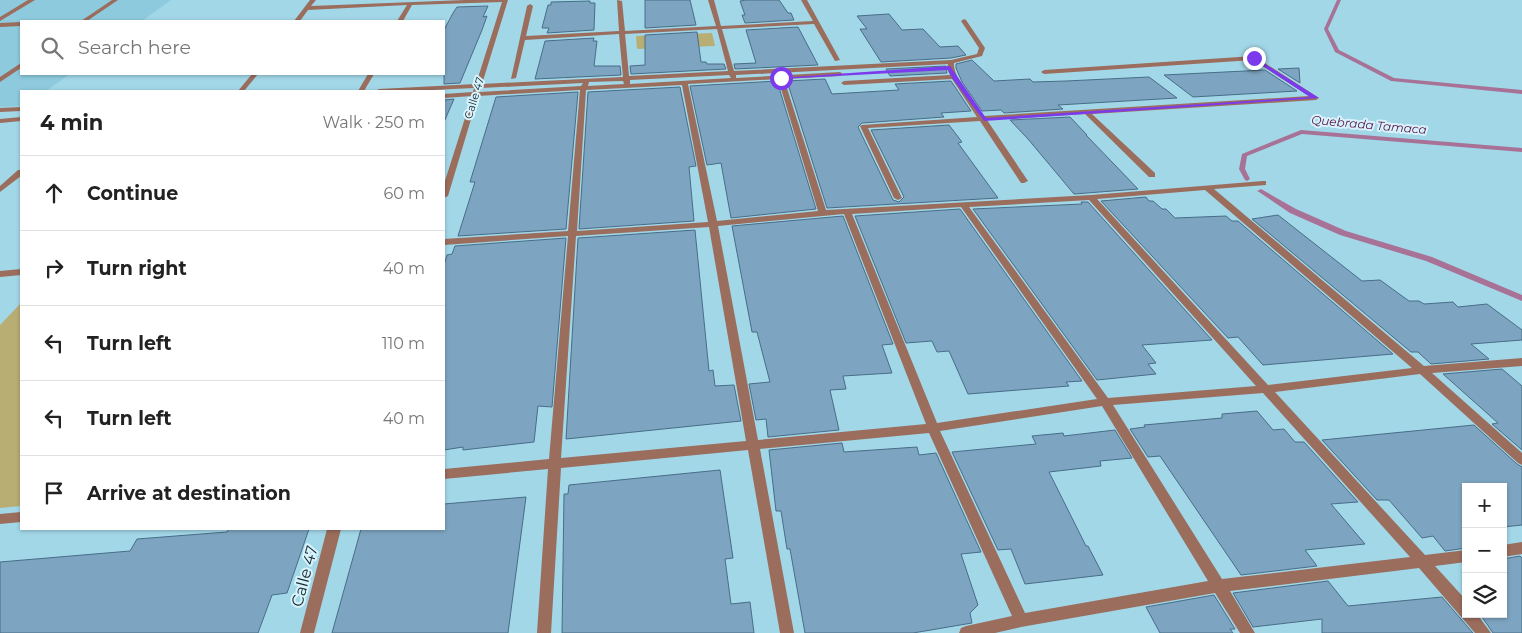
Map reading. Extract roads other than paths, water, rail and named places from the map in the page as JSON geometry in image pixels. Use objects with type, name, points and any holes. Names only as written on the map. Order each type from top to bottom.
[{"type":"street","points":[[0,19],[32,0]]},
{"type":"street","points":[[85,20],[115,0]]},
{"type":"street","points":[[298,20],[313,0]]},
{"type":"street","points":[[308,8],[503,0]]},
{"type":"street","name":"Calle 47","points":[[445,193],[503,0]]},
{"type":"street","points":[[711,0],[733,80]]},
{"type":"street","points":[[804,0],[837,60]]},
{"type":"street","points":[[619,1],[620,33],[627,82]]},
{"type":"street","points":[[401,20],[410,4]]},
{"type":"street","points":[[513,78],[530,6]]},
{"type":"street","points":[[627,82],[685,84],[951,65],[980,55],[982,48],[964,21]]},
{"type":"street","points":[[522,38],[817,22]]},
{"type":"street","points":[[0,26],[20,24]]},
{"type":"street","points":[[898,198],[864,126],[1088,114],[1316,98],[1254,58],[1044,72]]},
{"type":"street","points":[[445,96],[732,72],[951,65]]},
{"type":"street","points":[[951,65],[954,77],[1024,181]]},
{"type":"street","points":[[0,80],[20,67]]},
{"type":"street","points":[[242,90],[254,75]]},
{"type":"street","points":[[362,90],[370,75]]},
{"type":"street","points":[[844,83],[954,77]]},
{"type":"street","points":[[781,78],[823,213]]},
{"type":"street","points":[[685,84],[713,224],[787,633]]},
{"type":"street","points":[[400,90],[478,86],[585,85]]},
{"type":"street","points":[[544,633],[571,234],[585,85]]},
{"type":"street","points":[[0,110],[20,109]]},
{"type":"street","points":[[1088,114],[1152,175]]},
{"type":"street","points":[[0,120],[20,119]]},
{"type":"street","points":[[0,190],[20,173]]},
{"type":"street","points":[[445,242],[713,224],[823,213],[1091,197],[1263,184]]},
{"type":"street","points":[[1206,187],[1422,370],[1522,460]]},
{"type":"street","points":[[1091,197],[1462,607]]},
{"type":"street","points":[[964,205],[1105,402],[1248,633]]},
{"type":"street","points":[[847,212],[932,428],[1021,620]]},
{"type":"street","points":[[0,274],[20,272]]},
{"type":"street","points":[[445,474],[555,462],[932,428],[1105,402],[1265,389],[1422,370],[1522,362]]},
{"type":"street","points":[[0,519],[20,517]]},
{"type":"street","name":"Calle 47","points":[[307,633],[334,530]]},
{"type":"street","points":[[1507,550],[1522,548]]},
{"type":"street","points":[[966,633],[1021,620],[1218,586],[1462,557]]},
{"type":"street","points":[[1471,618],[1484,633]]},
{"type":"waterway","name":"Quebrada Tamaca","points":[[1339,0],[1326,29],[1337,51],[1393,80],[1522,92]]},
{"type":"waterway","name":"Quebrada Tamaca","points":[[1247,179],[1242,169],[1244,155],[1301,132],[1522,150]]},
{"type":"waterway","name":"Quebrada Tamaca","points":[[1261,191],[1293,211],[1343,233],[1429,259],[1522,298]]}]
